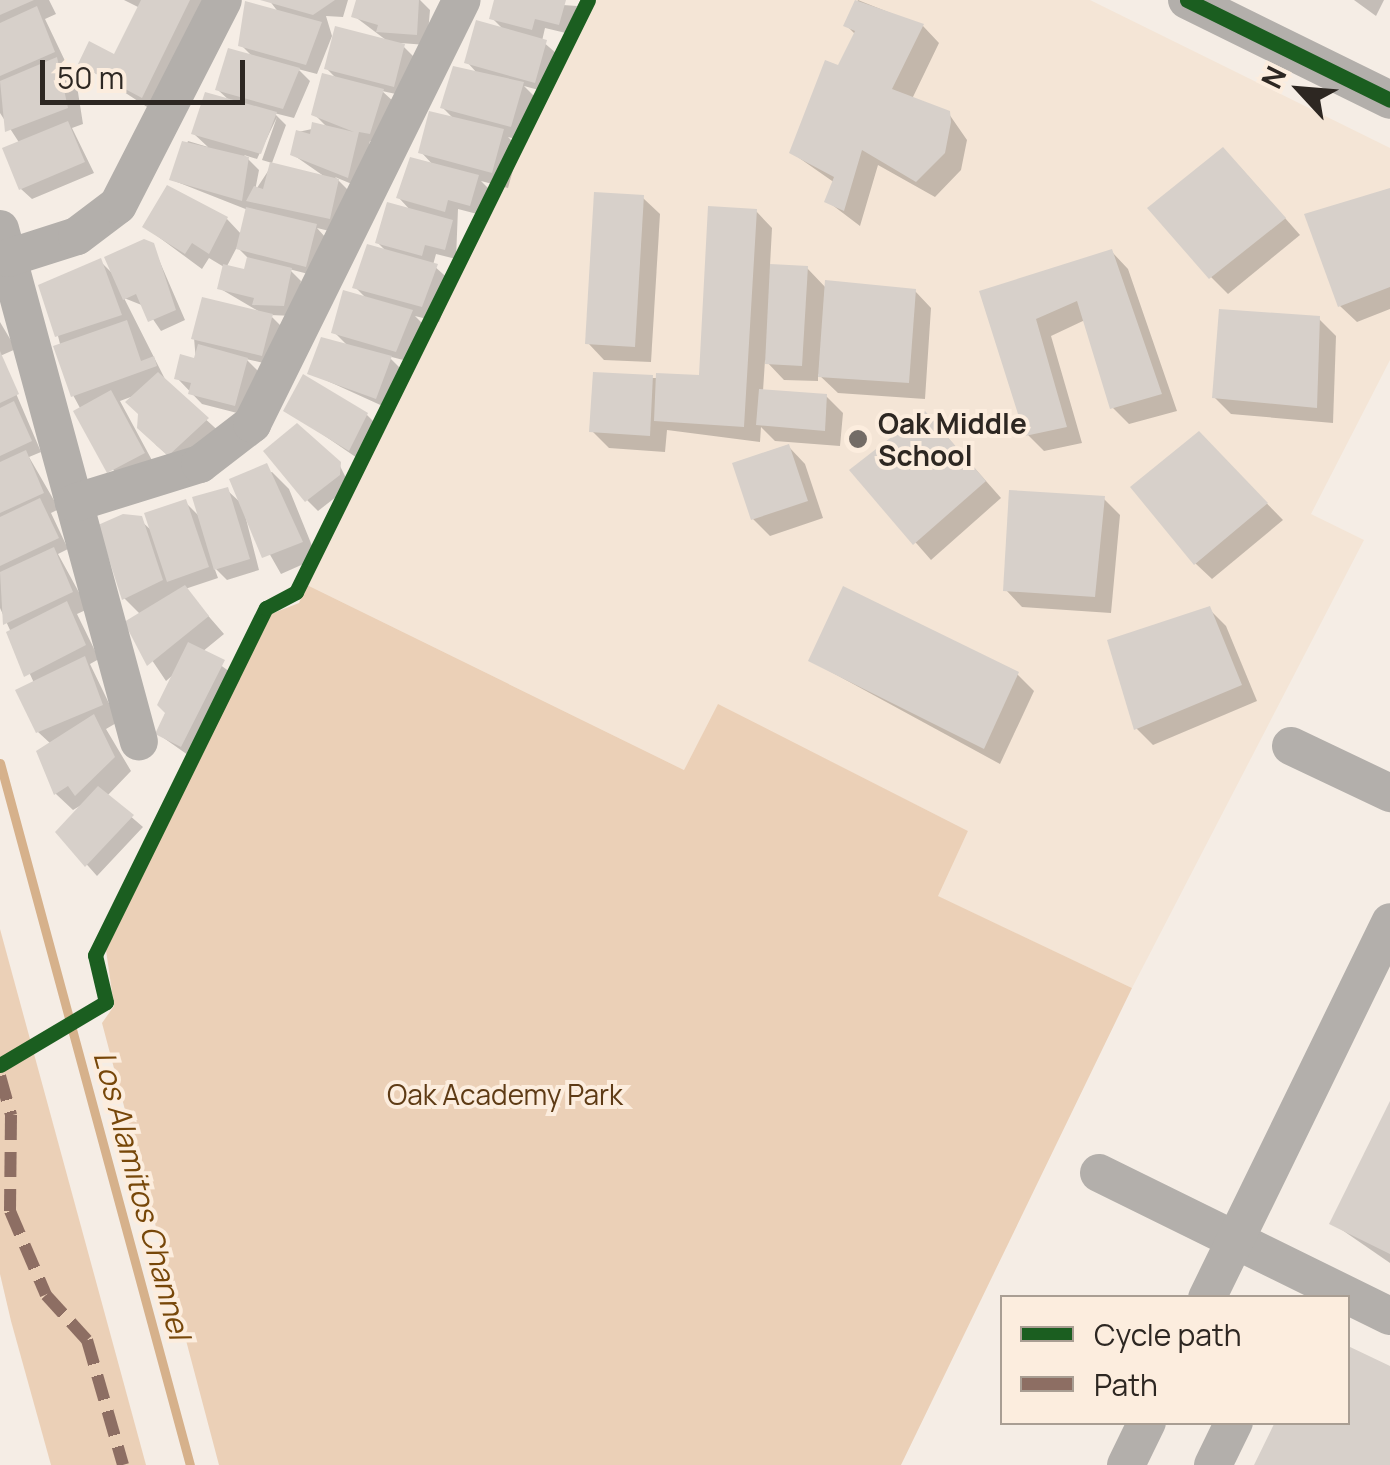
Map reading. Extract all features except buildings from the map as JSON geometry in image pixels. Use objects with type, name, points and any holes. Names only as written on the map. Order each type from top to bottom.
[{"type":"street","points":[[139,742],[4,243],[77,236],[118,204],[224,0]]},
{"type":"street","points":[[74,503],[200,464],[252,424],[462,0]]},
{"type":"street","points":[[1186,0],[1390,100]]},
{"type":"street","points":[[1291,746],[1390,793]]},
{"type":"street","points":[[1209,1295],[1390,922]]},
{"type":"street","points":[[1099,1173],[1235,1241],[1302,1287],[1326,1295]]},
{"type":"street","points":[[1350,1303],[1390,1316]]},
{"type":"street","points":[[1126,1465],[1146,1425]]},
{"type":"street","points":[[1213,1465],[1233,1425]]},
{"type":"shaded area","name":"Oak Middle School","points":[[581,0],[1090,0],[1390,148],[1390,360],[1311,514],[1364,540],[1132,988],[937,896],[968,831],[718,705],[684,770],[307,585],[292,586]]},
{"type":"green space","name":"Oak Academy Park","points":[[307,585],[684,770],[718,704],[968,831],[938,896],[1132,988],[901,1465],[219,1465],[102,1023],[114,1006],[106,950],[271,614],[299,603]]},
{"type":"green space","points":[[0,929],[146,1465],[51,1465],[11,1321],[0,1274]]},
{"type":"waterway","name":"Los Alamitos Channel","points":[[0,763],[190,1465]]},
{"type":"marked path","points":[[0,1076],[11,1115],[10,1211],[46,1295],[87,1340],[123,1465]]},
{"type":"cycle path","points":[[0,1065],[106,1002],[95,955],[266,608],[296,592],[588,0]]},
{"type":"cycle path","points":[[1187,0],[1390,100]]},
{"type":"place","name":"Oak Middle School","points":[[858,439]]}]
